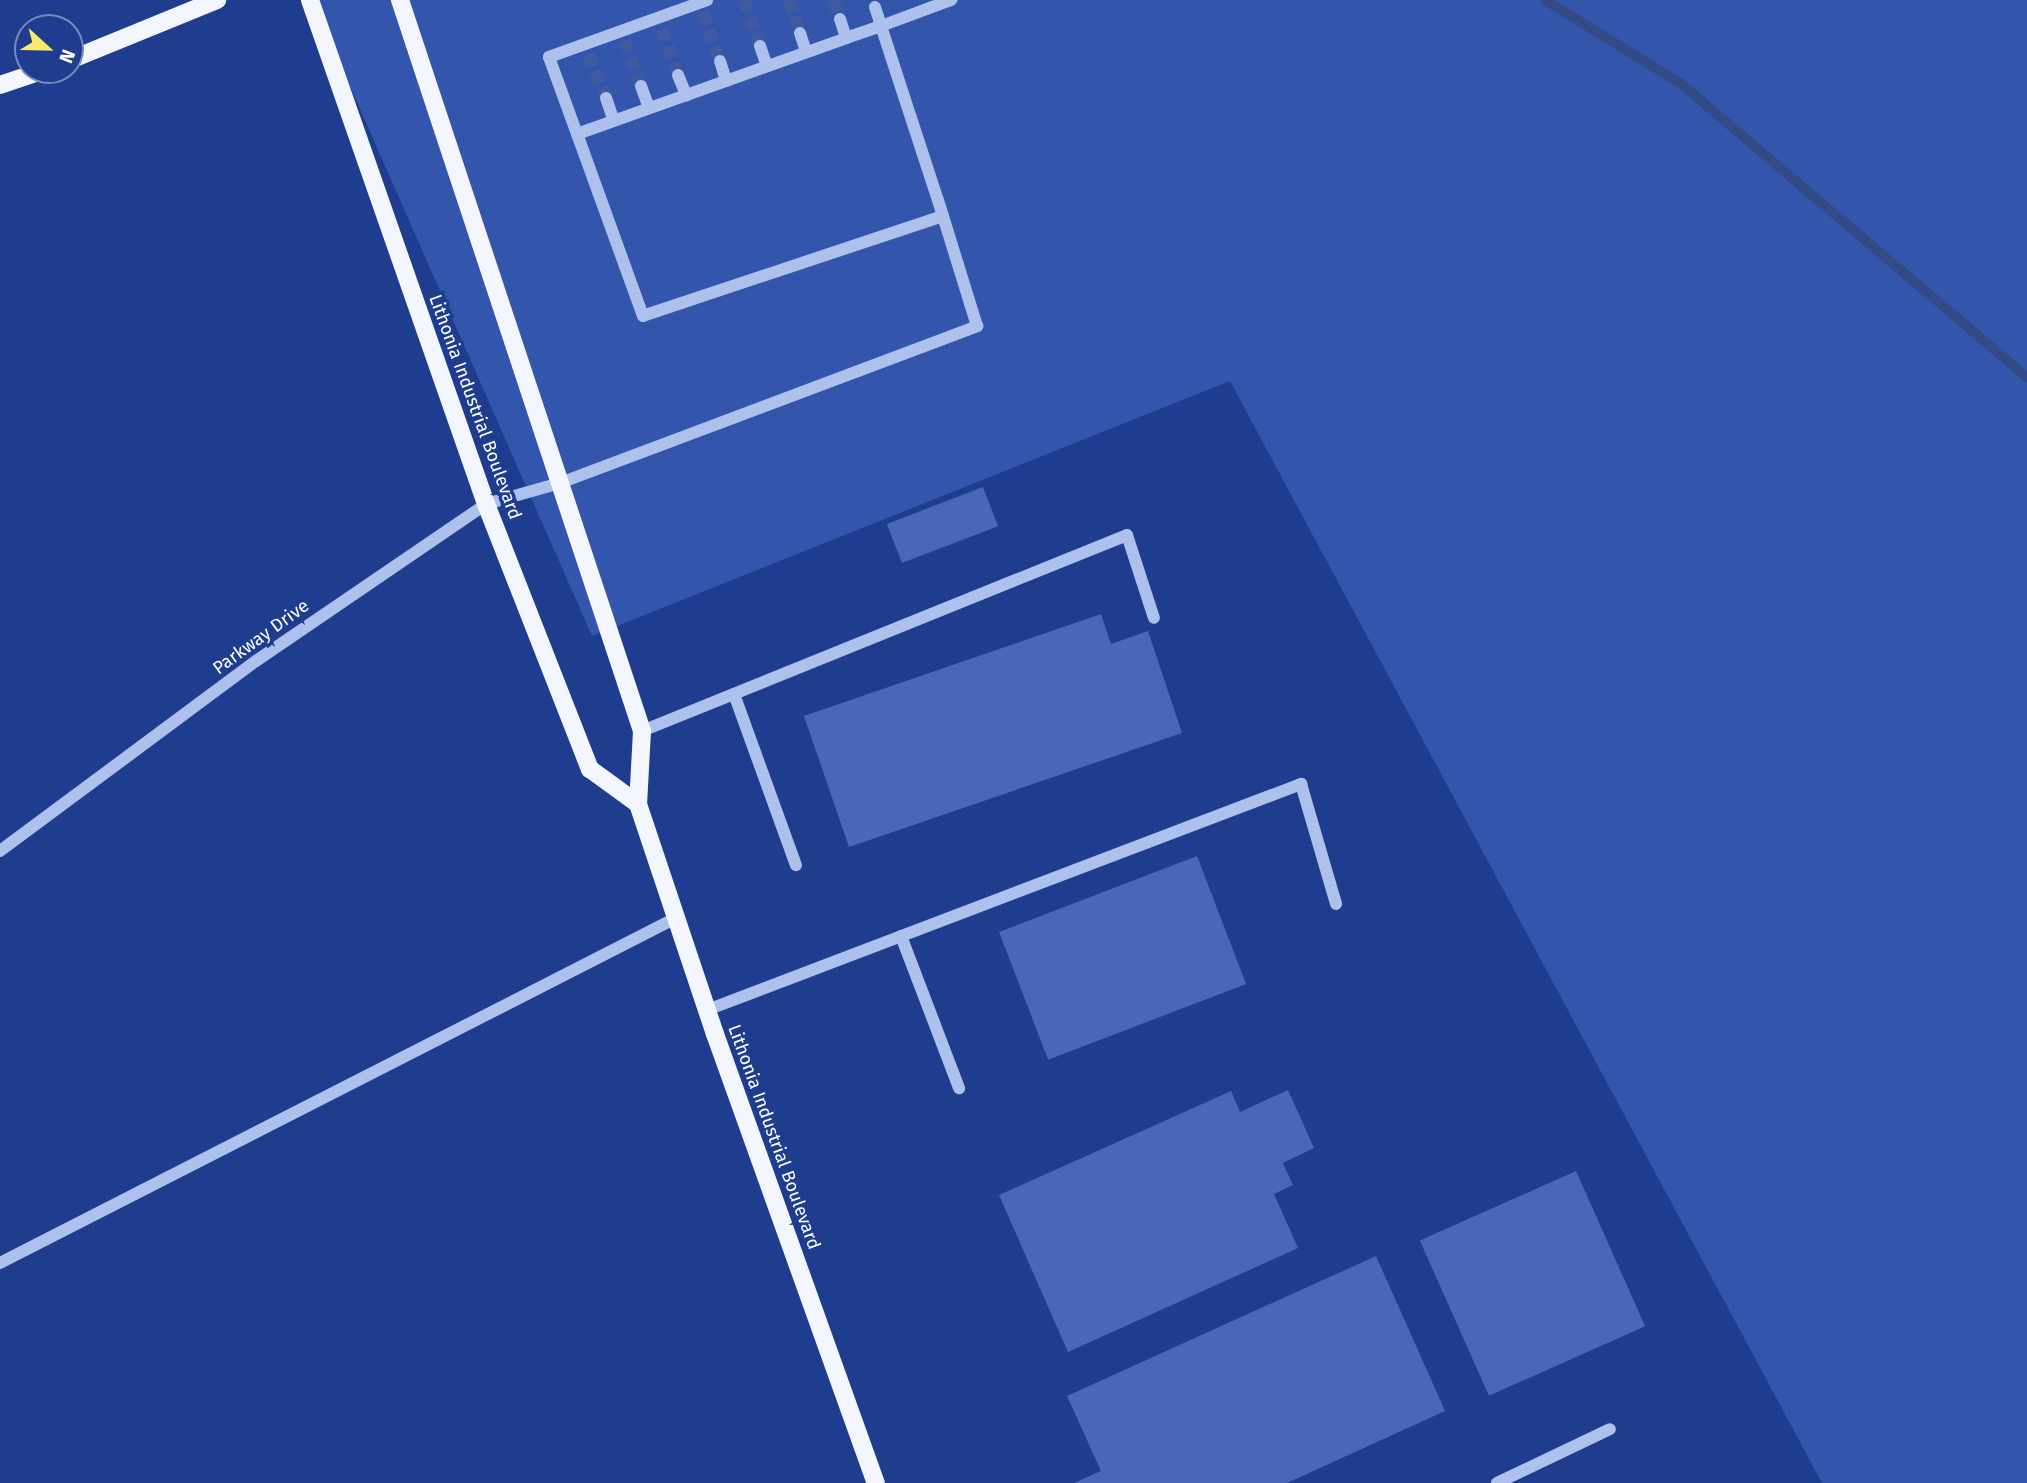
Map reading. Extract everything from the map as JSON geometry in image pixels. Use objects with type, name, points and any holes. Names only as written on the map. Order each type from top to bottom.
[{"type":"main road","points":[[84,54],[217,0]]},
{"type":"main road","name":"Lithonia Industrial Boulevard","points":[[310,0],[486,504],[590,769],[638,804]]},
{"type":"main road","name":"Lithonia Industrial Boulevard","points":[[400,0],[642,731],[638,804],[707,1010],[876,1483]]},
{"type":"street","points":[[577,134],[881,26],[927,4],[951,0]]},
{"type":"street","points":[[704,5],[660,24],[587,49],[549,57],[643,316],[943,216],[875,7]]},
{"type":"street","points":[[839,19],[846,38]]},
{"type":"street","points":[[800,33],[806,52]]},
{"type":"street","points":[[760,46],[767,66]]},
{"type":"street","points":[[720,61],[726,81]]},
{"type":"street","points":[[678,75],[686,95]]},
{"type":"street","points":[[641,86],[649,108]]},
{"type":"street","points":[[606,98],[614,121]]},
{"type":"street","name":"Parkway Drive","points":[[0,851],[256,661],[486,504],[560,482],[977,326],[943,216]]},
{"type":"street","points":[[642,731],[1127,535],[1154,618]]},
{"type":"street","points":[[734,694],[796,865]]},
{"type":"street","points":[[707,1010],[1301,784],[1336,904]]},
{"type":"street","points":[[0,1263],[676,918]]},
{"type":"street","points":[[901,936],[959,1088]]},
{"type":"street","points":[[1497,1483],[1610,1429]]},
{"type":"shaded area","points":[[312,0],[2027,0],[2027,1483],[1822,1483],[1230,381],[592,636]]},
{"type":"building","points":[[983,487],[998,526],[902,563],[887,524]]},
{"type":"building","points":[[1101,614],[1111,644],[1148,631],[1182,733],[849,847],[804,716]]},
{"type":"building","points":[[1197,856],[1246,984],[1048,1060],[999,932]]},
{"type":"building","points":[[1288,1090],[1314,1148],[1283,1163],[1293,1185],[1274,1194],[1298,1248],[1068,1352],[999,1195],[1231,1091],[1240,1112]]},
{"type":"building","points":[[1576,1171],[1645,1326],[1489,1396],[1420,1241]]},
{"type":"building","points":[[1376,1256],[1445,1411],[1287,1483],[1074,1483],[1101,1471],[1067,1396]]},
{"type":"waterway","points":[[1545,0],[1680,83],[2027,377]]},
{"type":"tunnel","points":[[744,0],[760,46]]},
{"type":"tunnel","points":[[789,0],[800,33]]},
{"type":"tunnel","points":[[833,0],[840,19]]},
{"type":"tunnel","points":[[703,13],[720,61]]},
{"type":"tunnel","points":[[662,29],[678,75]]},
{"type":"tunnel","points":[[624,41],[641,86]]},
{"type":"tunnel","points":[[589,54],[606,98]]}]
